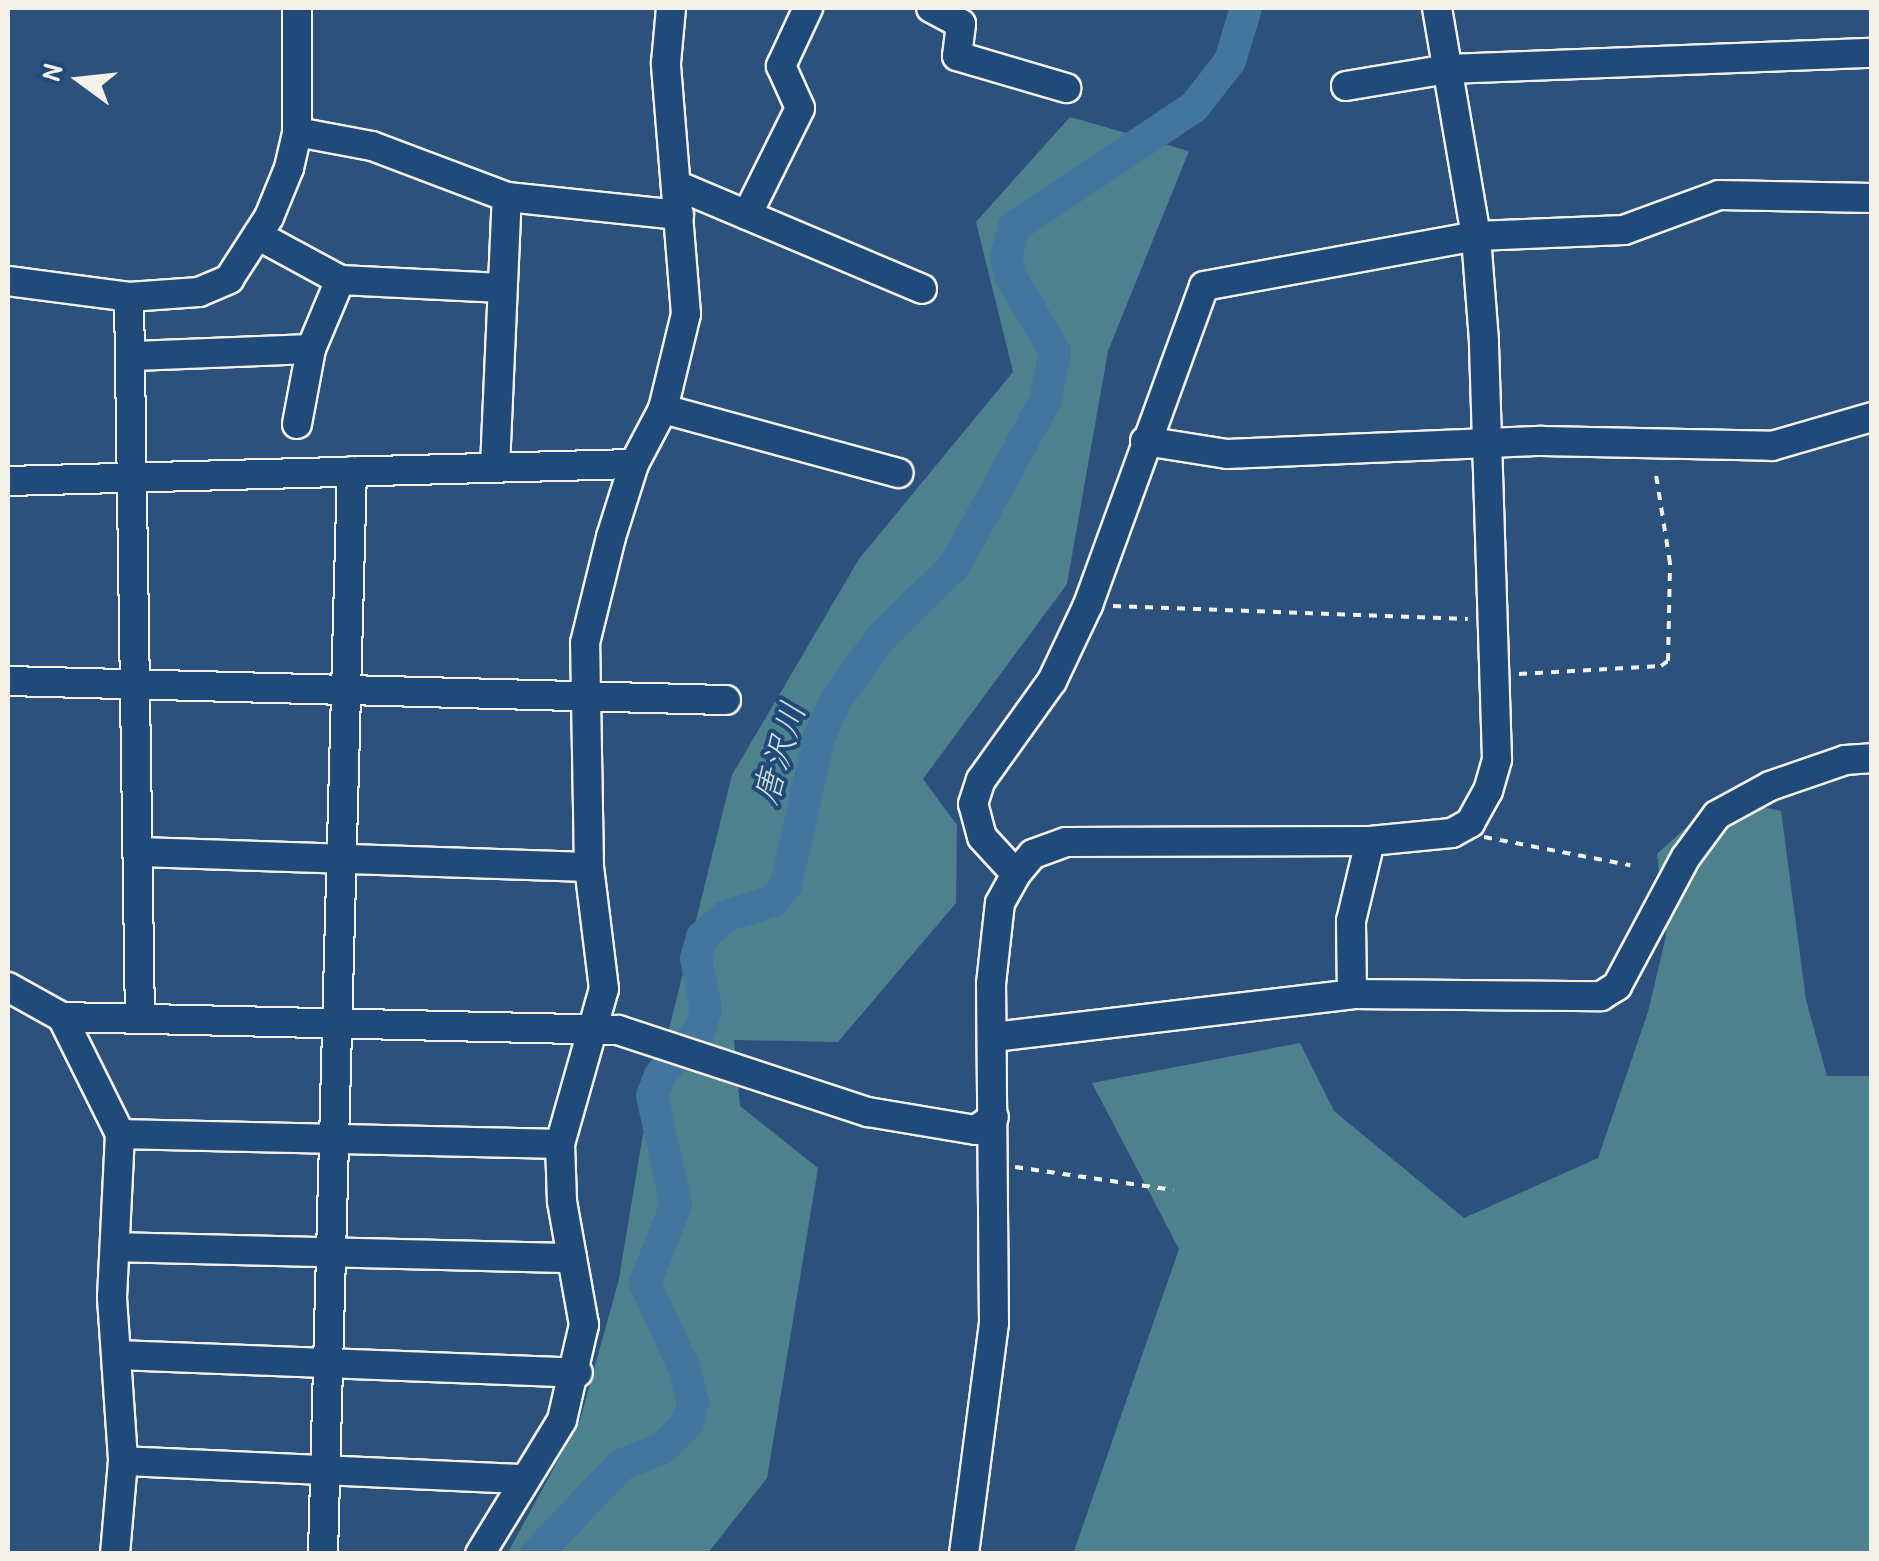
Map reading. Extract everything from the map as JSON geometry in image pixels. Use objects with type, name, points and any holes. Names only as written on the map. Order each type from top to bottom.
[{"type":"street","points":[[8,281],[130,297],[198,292],[229,279],[258,236],[297,132],[297,8]]},
{"type":"street","points":[[480,1554],[562,1420],[578,1373],[584,1325],[572,1258],[560,1144],[604,989],[602,932],[589,867],[583,697],[595,590],[634,464],[663,409],[686,314],[666,63],[670,8]]},
{"type":"street","points":[[748,215],[800,108],[781,66],[808,8]]},
{"type":"street","points":[[931,8],[961,24],[957,56],[1066,88]]},
{"type":"street","points":[[964,1554],[994,1322],[996,1165],[991,984],[1000,903],[1016,874],[1034,854],[1066,842],[1370,841],[1452,833],[1470,823],[1497,759],[1476,236],[1437,8]]},
{"type":"street","points":[[1346,86],[1448,69],[1872,53]]},
{"type":"street","points":[[297,132],[372,146],[506,196],[680,215]]},
{"type":"street","points":[[676,185],[922,289]]},
{"type":"street","points":[[494,467],[506,196]]},
{"type":"street","points":[[1016,874],[982,837],[973,804],[980,780],[1052,681],[1088,605],[1144,440],[1204,286],[1476,236],[1624,230],[1720,196],[1872,198]]},
{"type":"street","points":[[258,236],[340,280],[502,288]]},
{"type":"street","points":[[296,424],[312,349],[340,280]]},
{"type":"street","points":[[130,297],[136,476],[140,1018]]},
{"type":"street","points":[[134,356],[312,349]]},
{"type":"street","points":[[663,409],[898,473]]},
{"type":"street","points":[[1144,440],[1227,454],[1487,443],[1772,446],[1872,418]]},
{"type":"street","points":[[8,481],[634,464]]},
{"type":"street","points":[[324,1554],[340,1024],[342,690],[352,471]]},
{"type":"street","points":[[8,680],[726,700]]},
{"type":"street","points":[[994,1037],[1352,994],[1601,996],[1616,986],[1686,857],[1717,816],[1770,786],[1844,760],[1872,758]]},
{"type":"street","points":[[1352,994],[1351,921],[1370,841]]},
{"type":"street","points":[[139,852],[589,867]]},
{"type":"street","points":[[8,987],[62,1017],[596,1028],[868,1112],[976,1130],[994,1117]]},
{"type":"street","points":[[62,1017],[120,1134],[116,1247],[122,1461],[115,1554]]},
{"type":"street","points":[[120,1134],[560,1144]]},
{"type":"street","points":[[116,1247],[572,1258]]},
{"type":"street","points":[[118,1355],[578,1373]]},
{"type":"street","points":[[122,1461],[523,1479]]},
{"type":"path","points":[[1494,675],[1661,666],[1668,660],[1670,563],[1652,447]]},
{"type":"path","points":[[1088,605],[1492,620]]},
{"type":"path","points":[[1470,823],[1489,842],[1630,865]]},
{"type":"path","points":[[996,1165],[1173,1190]]},
{"type":"green space","points":[[1070,117],[1189,151],[1108,351],[1067,584],[923,779],[957,825],[956,903],[838,1042],[734,1040],[740,1106],[818,1168],[767,1478],[708,1553],[507,1554],[580,1420],[619,1279],[643,1134],[732,775],[859,559],[1013,372],[976,222]]},
{"type":"green space","points":[[1719,798],[1781,811],[1806,1000],[1827,1076],[1871,1076],[1871,1553],[1073,1554],[1179,1249],[1092,1083],[1300,1043],[1334,1111],[1464,1218],[1598,1158],[1648,1012],[1666,936],[1657,854]]},
{"type":"waterway","name":"唐沢川","points":[[536,1554],[621,1465],[663,1448],[687,1424],[693,1402],[684,1368],[645,1283],[676,1205],[652,1096],[660,1075],[700,1030],[706,1009],[696,959],[702,937],[726,916],[773,901],[786,885],[819,737],[837,698],[880,639],[955,565],[1045,401],[1055,352],[1011,277],[1006,257],[1014,227],[1194,107],[1230,61],[1246,8]]}]
